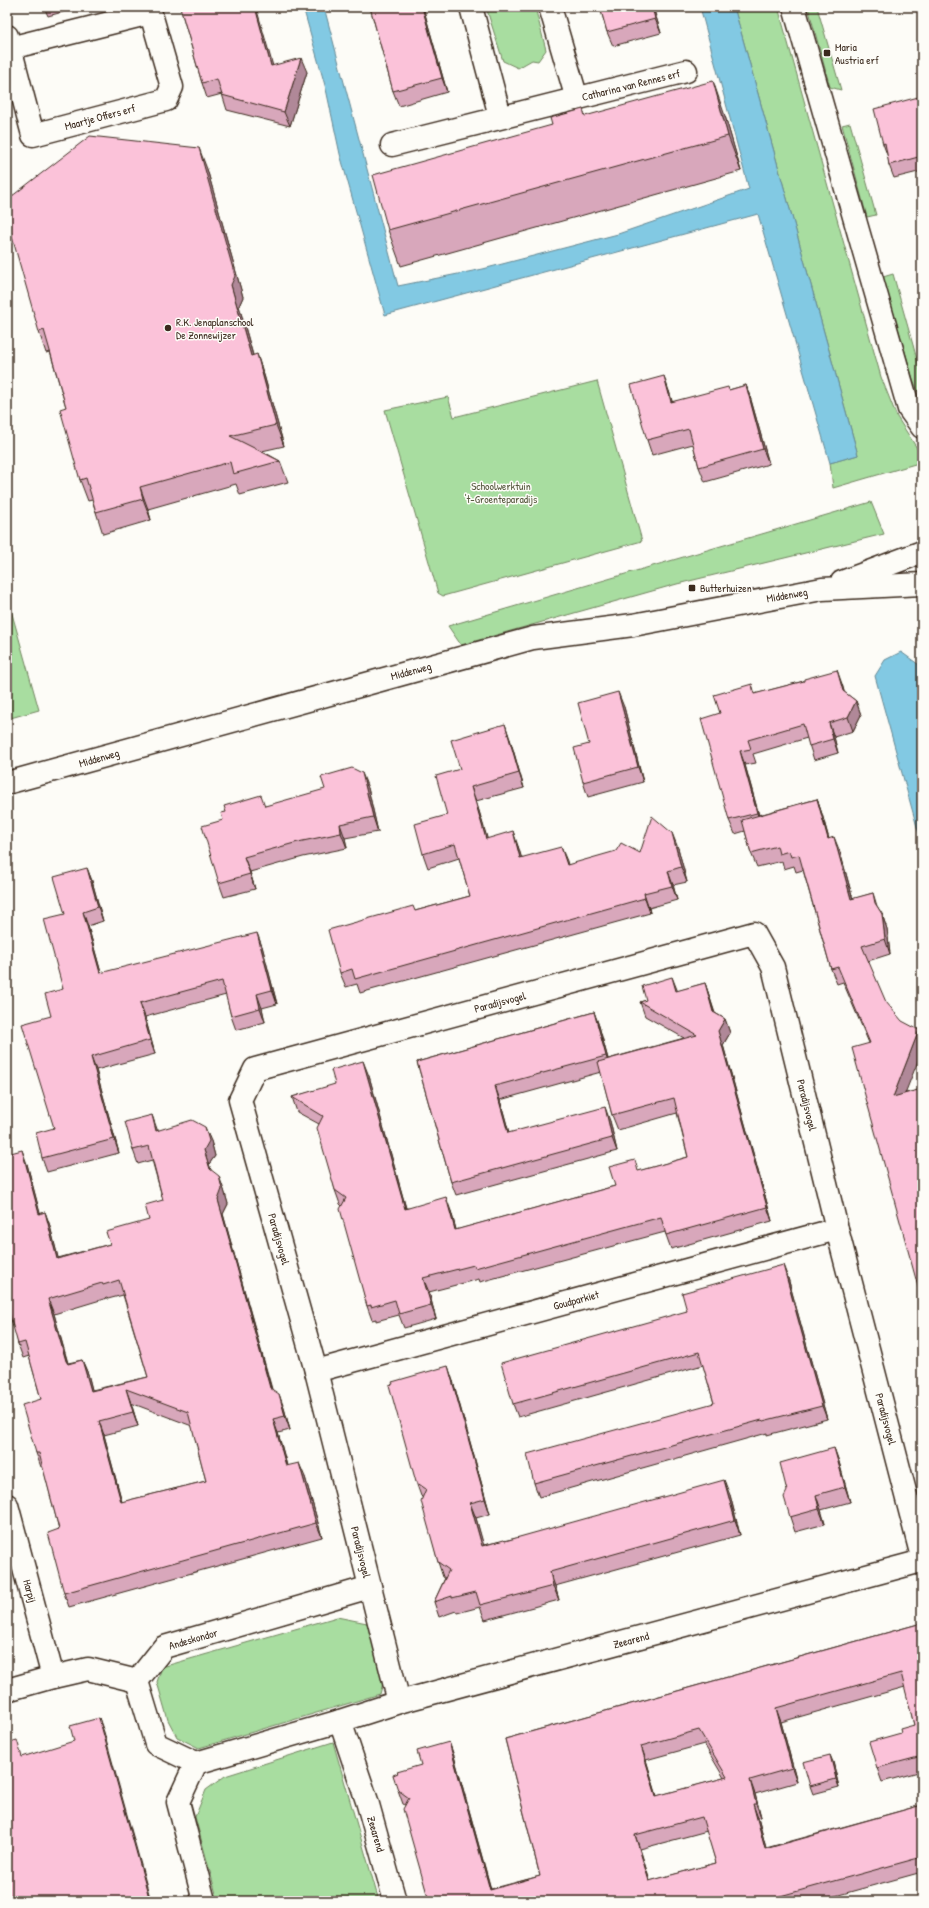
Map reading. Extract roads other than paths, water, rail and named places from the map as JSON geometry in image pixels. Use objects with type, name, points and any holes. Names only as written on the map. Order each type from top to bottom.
[{"type":"street","points":[[471,7],[500,116]]},
{"type":"street","name":"Catharina van Rennes erf","points":[[550,7],[576,99]]},
{"type":"street","points":[[794,7],[909,410],[922,427]]},
{"type":"street","name":"Maartje Offers erf","points":[[149,10],[172,87],[166,100],[33,135],[9,42],[149,10]]},
{"type":"street","name":"Catharina van Rennes erf","points":[[392,145],[500,116],[576,99],[686,71]]},
{"type":"street","name":"Middenweg","points":[[822,589],[922,552]]},
{"type":"street","name":"Middenweg","points":[[7,783],[533,638],[633,625],[822,589],[922,584]]},
{"type":"street","name":"Paradijsvogel","points":[[399,1702],[316,1371],[240,1100],[255,1069],[262,1067],[754,933],[773,967],[836,1229],[922,1557]]},
{"type":"street","name":"Goudparkiet","points":[[316,1371],[836,1229]]},
{"type":"street","name":"Harpij","points":[[7,1505],[53,1677]]},
{"type":"street","name":"Zeearend","points":[[196,1763],[340,1721],[399,1702],[922,1561]]},
{"type":"street","name":"Andeskondor","points":[[137,1681],[164,1647],[370,1587]]},
{"type":"street","points":[[7,1690],[88,1669],[137,1681],[156,1744],[196,1763],[178,1802],[204,1901]]},
{"type":"street","name":"Zeearend","points":[[340,1721],[367,1801],[395,1901]]},
{"type":"water","points":[[303,7],[324,7],[398,286],[483,269],[618,234],[749,189],[700,7],[734,7],[858,455],[830,463],[758,214],[385,315],[340,154],[326,89]]},
{"type":"water","points":[[901,652],[922,667],[922,845],[875,676],[885,660]]},
{"type":"place","name":"Maria Austria erf","points":[[827,53]]},
{"type":"place","name":"R.K. Jenaplanschool De Zonnewijzer","points":[[168,328]]},
{"type":"place","name":"Butterhuizen","points":[[692,588]]},
{"type":"park label","name":"Schoolwerktuin 't-Groenteparadijs","points":[[501,492]]}]
